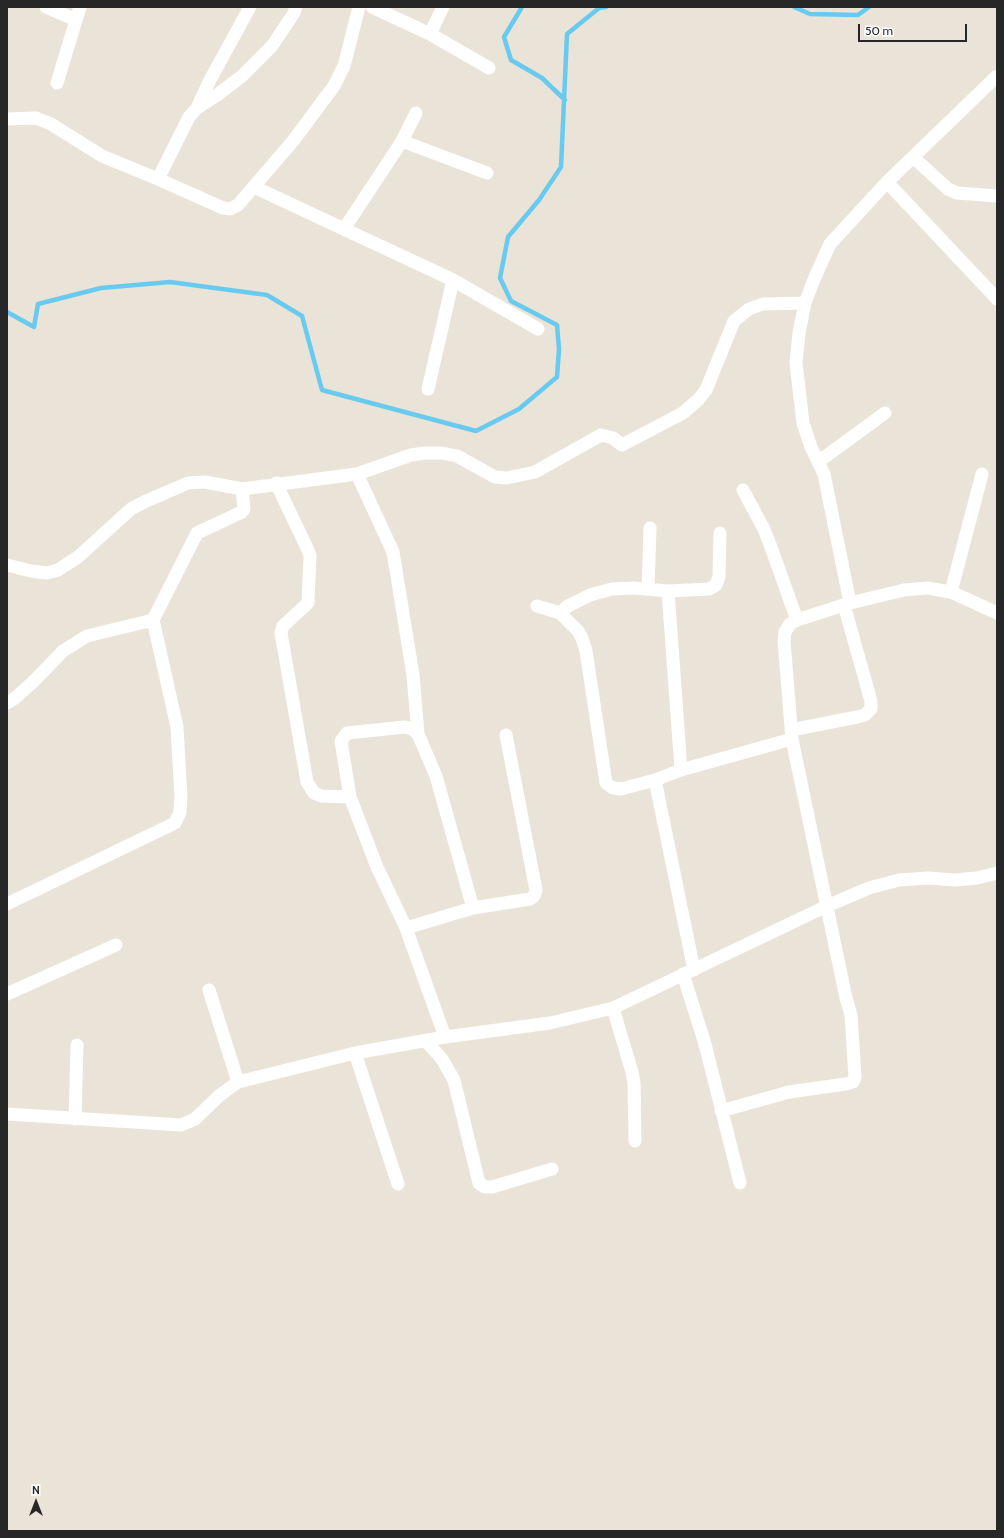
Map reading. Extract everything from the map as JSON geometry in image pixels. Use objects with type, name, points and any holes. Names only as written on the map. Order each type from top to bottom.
[{"type":"street","points":[[46,7],[76,20]]},
{"type":"street","points":[[57,83],[80,7]]},
{"type":"street","points":[[197,108],[210,80],[250,7]]},
{"type":"street","points":[[158,179],[189,117],[197,108],[242,76],[272,46],[294,13],[296,7]]},
{"type":"street","points":[[7,119],[36,118],[51,124],[102,156],[223,208],[230,209],[238,205],[293,141],[334,86],[344,66],[359,7]]},
{"type":"street","points":[[372,7],[430,34],[489,68]]},
{"type":"street","points":[[430,34],[443,7]]},
{"type":"street","points":[[537,606],[560,614],[578,631],[582,638],[586,651],[606,783],[613,788],[621,789],[656,780],[681,770],[792,735],[857,717],[871,710],[871,700],[847,604],[824,474],[811,447],[803,423],[796,363],[799,333],[805,303],[830,244],[887,182],[997,76]]},
{"type":"street","points":[[344,229],[402,141],[416,113]]},
{"type":"street","points":[[402,141],[487,173]]},
{"type":"street","points":[[913,157],[948,189],[957,193],[997,196]]},
{"type":"street","points":[[887,182],[997,298]]},
{"type":"street","points":[[254,187],[453,280],[538,329]]},
{"type":"street","points":[[428,389],[453,280]]},
{"type":"street","points":[[7,565],[47,573],[58,570],[78,557],[131,509],[188,483],[205,482],[242,488],[357,474],[411,455],[424,453],[442,453],[457,456],[495,477],[507,478],[535,472],[601,435],[613,438],[622,445],[683,413],[698,400],[706,390],[734,322],[749,309],[763,304],[805,303]]},
{"type":"street","points":[[818,462],[885,413]]},
{"type":"street","points":[[357,474],[393,552],[413,675],[418,734],[436,776],[473,908]]},
{"type":"street","points":[[951,592],[982,474]]},
{"type":"street","points":[[276,483],[310,556],[308,603],[283,626],[281,633],[307,782],[314,793],[321,796],[350,797]]},
{"type":"street","points":[[7,904],[174,823],[180,812],[181,798],[177,727],[153,620],[197,533],[242,512],[244,509],[242,488]]},
{"type":"street","points":[[743,490],[764,529],[797,620]]},
{"type":"street","points":[[648,589],[650,528]]},
{"type":"street","points":[[560,614],[568,606],[590,595],[612,589],[709,589],[716,585],[719,577],[720,534]]},
{"type":"street","points":[[721,1111],[789,1092],[846,1084],[853,1082],[855,1077],[851,1015],[846,998],[792,735],[784,641],[785,632],[790,624],[797,620],[847,604],[904,590],[927,588],[951,592],[997,613]]},
{"type":"street","points":[[668,590],[681,770]]},
{"type":"street","points":[[7,703],[15,698],[63,651],[87,636],[153,620]]},
{"type":"street","points":[[418,734],[412,729],[405,727],[347,733],[342,741],[350,797],[377,867],[406,928],[445,1037]]},
{"type":"street","points":[[406,928],[473,908],[530,899],[534,896],[536,890],[506,735]]},
{"type":"street","points":[[656,780],[688,972],[721,1111],[740,1183]]},
{"type":"street","points":[[7,1114],[181,1125],[195,1119],[220,1095],[238,1082],[355,1053],[445,1037],[550,1022],[613,1008],[869,888],[899,880],[928,878],[955,880],[977,878],[997,873]]},
{"type":"street","points":[[7,994],[116,945]]},
{"type":"street","points":[[209,990],[238,1082]]},
{"type":"street","points":[[613,1008],[633,1078],[635,1141]]},
{"type":"street","points":[[426,1041],[442,1059],[454,1080],[479,1183],[485,1187],[492,1187],[552,1169]]},
{"type":"street","points":[[75,1119],[76,1046]]},
{"type":"street","points":[[355,1053],[398,1184]]},
{"type":"waterway","points":[[522,7],[504,37],[511,60],[542,78],[565,100]]},
{"type":"waterway","points":[[7,312],[34,327],[38,304],[101,288],[170,282],[267,295],[302,316],[322,390],[476,431],[519,409],[557,377],[559,349],[557,325],[511,301],[500,278],[508,237],[539,200],[561,167],[567,34],[599,8],[606,7]]},
{"type":"waterway","points":[[794,7],[810,14],[858,15],[869,7]]}]
